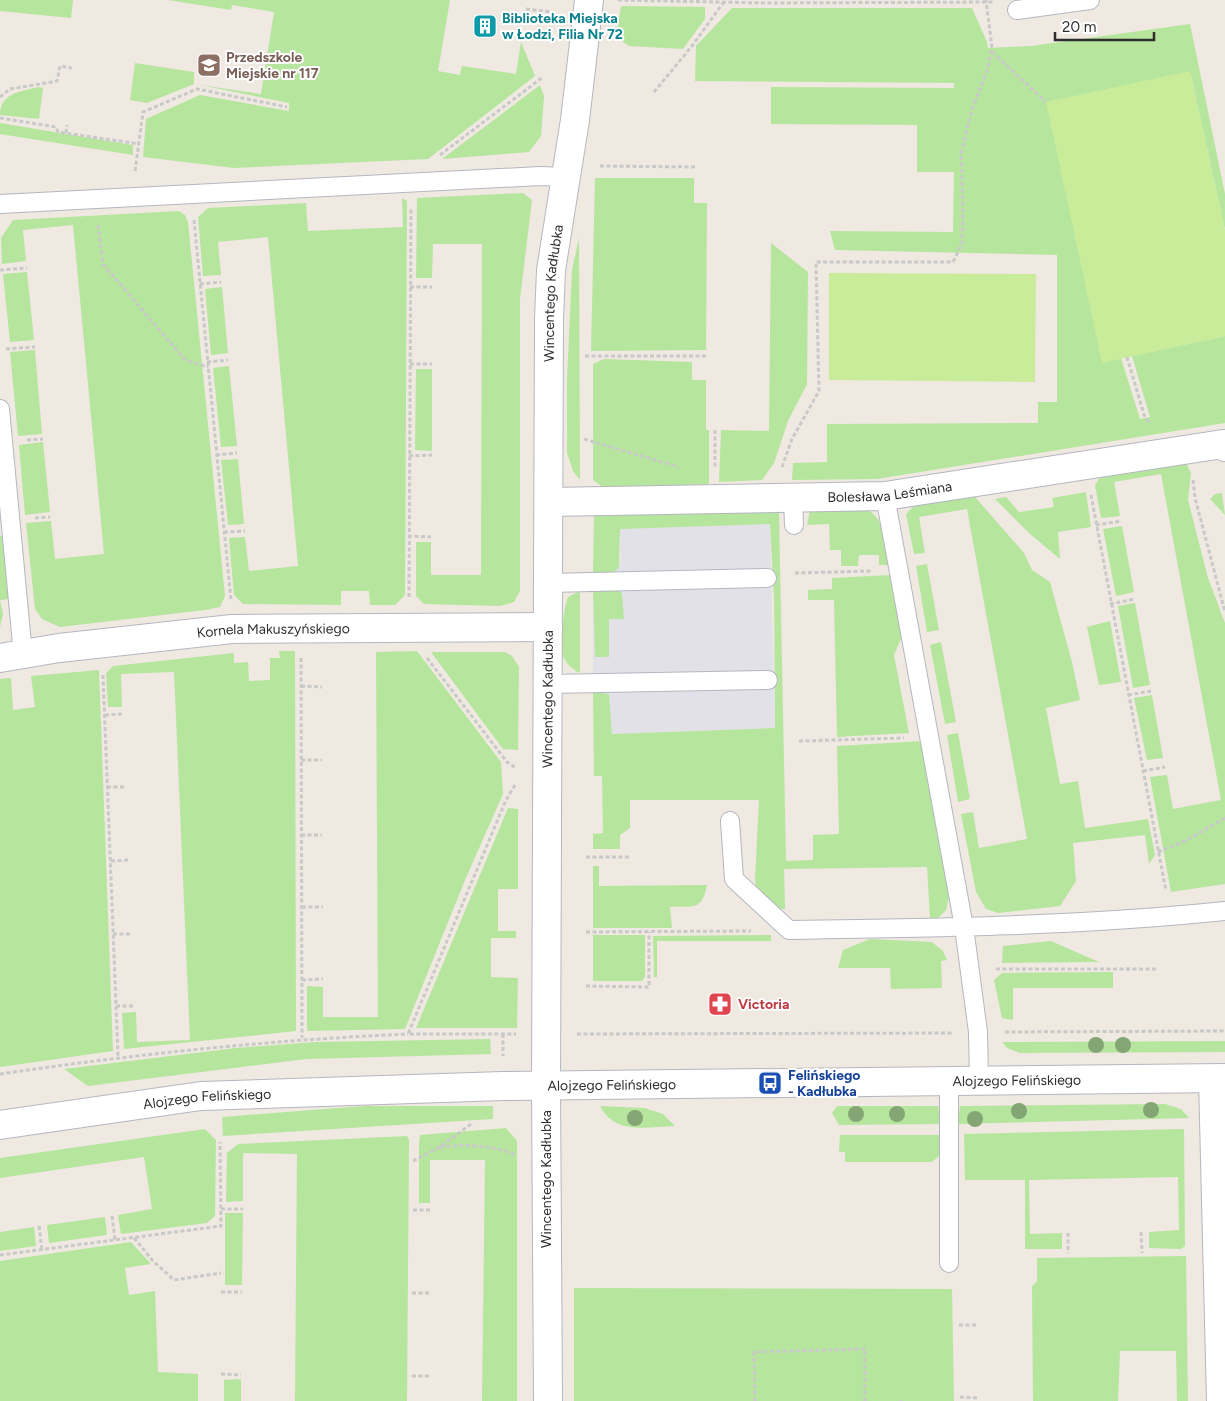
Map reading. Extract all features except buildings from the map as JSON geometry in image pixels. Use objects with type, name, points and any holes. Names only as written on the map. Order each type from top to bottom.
[{"type":"street","name":"Wincentego Kadłubka","points":[[548,1401],[546,1033],[549,309],[551,270],[575,120],[589,0]]},
{"type":"street","name":"Bolesława Leśmiana","points":[[549,502],[789,507],[885,496],[1190,448],[1223,444],[1225,447]]},
{"type":"street","name":"Kornela Makuszyńskiego","points":[[12,656],[59,648],[232,629],[548,627]]},
{"type":"street","name":"Alojzego Felińskiego","points":[[0,1125],[201,1096],[546,1086],[1219,1078]]},
{"type":"street","points":[[1219,1078],[1221,1401]]},
{"type":"lane","points":[[1017,10],[1090,0]]},
{"type":"lane","points":[[0,204],[530,177],[565,177]]},
{"type":"lane","points":[[0,409],[12,656]]},
{"type":"lane","points":[[885,496],[964,927],[978,1032],[979,1081]]},
{"type":"lane","points":[[549,583],[767,578]]},
{"type":"lane","points":[[548,684],[768,680]]},
{"type":"lane","points":[[730,821],[734,879],[789,930],[964,927],[1171,917],[1225,911]]},
{"type":"lane","points":[[949,1081],[949,1263]]},
{"type":"path","points":[[617,0],[724,2],[1004,1],[1017,10]]},
{"type":"path","points":[[789,507],[776,486],[792,439],[819,391],[816,262],[954,262],[962,244],[961,154],[972,109],[987,71],[992,52],[986,1]]},
{"type":"path","points":[[654,92],[692,46],[724,2]]},
{"type":"path","points":[[526,9],[551,12]]},
{"type":"path","points":[[992,52],[1046,102]]},
{"type":"path","points":[[0,97],[10,90],[57,81],[60,66],[72,68]]},
{"type":"path","points":[[435,158],[544,77]]},
{"type":"path","points":[[136,162],[143,112],[197,90],[287,106]]},
{"type":"path","points":[[0,118],[56,127],[58,132],[139,144]]},
{"type":"path","points":[[66,133],[67,125]]},
{"type":"path","points":[[598,166],[695,167]]},
{"type":"path","points":[[411,203],[408,536],[408,596],[411,602]]},
{"type":"path","points":[[193,212],[232,604]]},
{"type":"path","points":[[94,220],[98,224],[103,264],[185,360],[208,367]]},
{"type":"path","points":[[0,270],[27,268]]},
{"type":"path","points":[[200,284],[221,282]]},
{"type":"path","points":[[410,287],[432,287]]},
{"type":"path","points":[[6,349],[35,347]]},
{"type":"path","points":[[585,356],[706,356]]},
{"type":"path","points":[[1127,357],[1145,418],[1157,428]]},
{"type":"path","points":[[207,362],[228,360]]},
{"type":"path","points":[[410,364],[432,364]]},
{"type":"path","points":[[715,430],[715,469]]},
{"type":"path","points":[[584,439],[683,469]]},
{"type":"path","points":[[1190,448],[1194,498],[1225,612]]},
{"type":"path","points":[[216,455],[237,453]]},
{"type":"path","points":[[409,456],[432,455]]},
{"type":"path","points":[[1086,463],[1110,604],[1171,917]]},
{"type":"path","points":[[1096,524],[1121,521]]},
{"type":"path","points":[[224,532],[245,531]]},
{"type":"path","points":[[408,536],[431,537]]},
{"type":"path","points":[[795,573],[898,570]]},
{"type":"path","points":[[1110,604],[1135,599]]},
{"type":"path","points":[[424,652],[507,762],[523,773]]},
{"type":"path","points":[[301,653],[302,1038]]},
{"type":"path","points":[[103,673],[118,1056]]},
{"type":"path","points":[[301,686],[322,687]]},
{"type":"path","points":[[1128,695],[1152,691]]},
{"type":"path","points":[[105,715],[122,714]]},
{"type":"path","points":[[799,742],[929,737]]},
{"type":"path","points":[[301,760],[322,760]]},
{"type":"path","points":[[1143,771],[1165,767]]},
{"type":"path","points":[[408,1034],[506,800],[519,780]]},
{"type":"path","points":[[108,787],[126,787]]},
{"type":"path","points":[[1158,852],[1185,841],[1225,818]]},
{"type":"path","points":[[301,834],[322,834]]},
{"type":"path","points":[[586,857],[631,857]]},
{"type":"path","points":[[110,861],[129,860]]},
{"type":"path","points":[[302,907],[323,907]]},
{"type":"path","points":[[586,932],[789,930]]},
{"type":"path","points":[[586,986],[649,986],[650,932]]},
{"type":"path","points":[[113,934],[132,934]]},
{"type":"path","points":[[992,970],[1156,969]]},
{"type":"path","points":[[302,980],[323,979]]},
{"type":"path","points":[[116,1006],[136,1006]]},
{"type":"path","points":[[0,1074],[118,1056],[302,1038],[408,1034],[546,1033],[652,1035],[1225,1031]]},
{"type":"path","points":[[413,1161],[440,1147],[471,1124]]},
{"type":"path","points":[[0,1256],[221,1226],[220,1142]]},
{"type":"path","points":[[440,1147],[454,1145],[484,1147],[521,1157]]},
{"type":"path","points":[[221,1209],[242,1209]]},
{"type":"path","points":[[413,1210],[430,1210]]},
{"type":"path","points":[[112,1216],[115,1240]]},
{"type":"path","points":[[39,1226],[42,1250]]},
{"type":"path","points":[[1141,1232],[1142,1252]]},
{"type":"path","points":[[1068,1233],[1068,1252]]},
{"type":"path","points":[[134,1237],[153,1261],[174,1280],[221,1274]]},
{"type":"path","points":[[221,1292],[242,1292]]},
{"type":"path","points":[[412,1293],[429,1293]]},
{"type":"path","points":[[959,1325],[978,1325]]},
{"type":"path","points":[[755,1401],[754,1352],[864,1350],[865,1401]]},
{"type":"path","points":[[221,1374],[241,1375]]},
{"type":"path","points":[[412,1376],[428,1376]]},
{"type":"path","points":[[960,1397],[979,1398]]},
{"type":"shaded area","points":[[770,523],[775,728],[612,734],[609,694],[593,692],[593,574],[621,561],[620,529]]},
{"type":"green space","points":[[0,0],[73,0],[71,18],[0,11]]},
{"type":"green space","points":[[168,0],[450,0],[438,71],[460,75],[462,66],[516,74],[521,42],[535,76],[428,159],[234,168],[143,157],[146,119],[200,95],[289,111],[289,103],[200,85],[261,94],[274,12],[232,5],[231,10]]},
{"type":"green space","points":[[621,6],[705,7],[705,19],[683,49],[629,46],[616,37]]},
{"type":"green space","points":[[732,8],[972,8],[988,48],[1031,46],[1190,24],[1225,194],[1225,230],[1190,71],[1102,362],[1121,358],[1140,419],[1150,417],[1132,356],[1225,336],[1225,423],[877,479],[792,480],[793,463],[827,462],[827,424],[1038,423],[1038,402],[1057,402],[1057,255],[835,250],[830,231],[953,232],[954,172],[917,172],[917,125],[771,124],[771,87],[954,88],[954,83],[695,81],[696,46]]},
{"type":"green space","points":[[135,63],[194,72],[194,84],[147,103],[130,100]]},
{"type":"green space","points":[[1190,71],[1225,230],[1225,336],[1102,363],[1046,102]]},
{"type":"green space","points":[[540,85],[544,96],[541,136],[529,152],[442,159]]},
{"type":"green space","points":[[38,87],[43,88],[39,119],[0,115],[3,102],[7,98],[18,92]]},
{"type":"green space","points":[[0,123],[133,145],[133,155],[0,134]]},
{"type":"green space","points":[[595,178],[694,178],[694,203],[707,203],[706,350],[591,351]]},
{"type":"green space","points":[[523,193],[532,200],[520,299],[520,591],[514,602],[500,606],[424,604],[416,596],[416,542],[431,542],[431,575],[481,575],[482,244],[433,244],[432,278],[416,278],[417,198]]},
{"type":"green space","points":[[402,198],[407,201],[405,595],[395,605],[370,605],[369,591],[341,591],[341,605],[243,604],[234,595],[229,538],[245,537],[249,571],[298,566],[268,237],[218,242],[221,275],[203,276],[198,217],[208,208],[306,203],[308,231],[403,227]]},
{"type":"green space","points":[[179,211],[185,215],[188,222],[225,596],[220,607],[205,610],[60,627],[42,619],[35,609],[26,523],[51,521],[55,559],[104,554],[73,225],[23,230],[26,261],[2,264],[1,238],[13,220]]},
{"type":"green space","points":[[579,238],[580,480],[573,471],[567,453],[567,379],[572,270]]},
{"type":"green space","points":[[771,243],[808,272],[807,384],[788,421],[774,463],[762,480],[719,482],[721,430],[769,431]]},
{"type":"green space","points":[[27,272],[34,340],[10,342],[3,274]]},
{"type":"green space","points":[[829,273],[1036,274],[1035,382],[829,380]]},
{"type":"green space","points":[[222,287],[228,353],[211,355],[205,289]]},
{"type":"green space","points":[[35,350],[42,434],[18,436],[10,352]]},
{"type":"green space","points":[[604,359],[692,362],[692,380],[706,380],[706,430],[709,430],[709,484],[604,488],[593,480],[593,364]]},
{"type":"green space","points":[[229,366],[237,446],[221,447],[213,368]]},
{"type":"green space","points":[[416,369],[432,369],[432,451],[415,450]]},
{"type":"green space","points":[[43,442],[50,512],[25,515],[19,445]]},
{"type":"green space","points":[[238,459],[244,524],[228,525],[221,460]]},
{"type":"green space","points":[[1184,459],[1191,473],[1188,500],[1208,578],[1225,623],[1225,884],[1171,892],[1150,777],[1167,775],[1173,809],[1221,800],[1161,474],[1114,482],[1120,516],[1101,518],[1095,485],[1103,472]]},
{"type":"green space","points":[[969,490],[1024,553],[1032,570],[1050,582],[1072,662],[1080,700],[1046,708],[1060,784],[1078,781],[1085,828],[1148,819],[1155,855],[1149,864],[1145,835],[1073,843],[1076,881],[1060,906],[998,913],[986,909],[976,892],[961,814],[973,812],[979,848],[1027,839],[967,509],[919,517],[925,553],[914,554],[906,514],[918,502]]},
{"type":"green space","points":[[1086,492],[1091,527],[1058,532],[1060,559],[1030,534],[995,499],[1006,497],[1019,512],[1054,507],[1052,498]]},
{"type":"green space","points":[[1222,493],[1225,515],[1210,499],[1215,494]]},
{"type":"green space","points":[[862,506],[877,518],[881,524],[886,538],[891,565],[879,565],[879,555],[859,555],[858,566],[841,566],[841,550],[830,550],[829,524],[807,525],[810,510]]},
{"type":"green space","points":[[774,507],[779,513],[786,861],[813,860],[813,835],[839,834],[837,746],[922,741],[950,892],[946,910],[937,919],[930,918],[927,867],[784,869],[785,909],[780,909],[756,891],[759,800],[630,800],[630,828],[620,835],[620,849],[593,849],[593,834],[603,833],[602,776],[594,776],[593,692],[609,694],[612,734],[775,728],[774,597],[770,524],[620,529],[619,567],[614,572],[593,574],[594,514]]},
{"type":"green space","points":[[1122,526],[1134,592],[1116,596],[1103,529]]},
{"type":"green space","points":[[0,536],[2,536],[9,599],[0,600]]},
{"type":"green space","points":[[927,564],[939,630],[927,632],[916,566]]},
{"type":"green space","points":[[891,575],[903,634],[894,655],[909,733],[837,737],[834,600],[808,600],[808,590],[832,589],[832,578]]},
{"type":"green space","points":[[593,590],[618,590],[622,593],[624,619],[609,619],[609,657],[595,657]]},
{"type":"green space","points":[[580,591],[579,673],[564,659],[562,634],[563,618],[568,597]]},
{"type":"green space","points":[[0,600],[3,614],[0,627]]},
{"type":"green space","points":[[1135,603],[1150,685],[1133,688],[1118,606]]},
{"type":"green space","points":[[1110,621],[1121,682],[1099,685],[1087,627]]},
{"type":"green space","points":[[941,642],[956,722],[945,724],[930,645]]},
{"type":"green space","points":[[279,651],[295,651],[296,1031],[124,1049],[122,1013],[136,1012],[137,1042],[190,1040],[174,672],[121,674],[122,707],[108,707],[106,673],[113,666],[234,653],[234,663],[248,662],[249,681],[270,680],[270,658],[280,658]]},
{"type":"green space","points":[[417,651],[501,762],[503,794],[465,880],[405,1029],[307,1031],[307,986],[323,987],[323,1017],[378,1017],[376,652]]},
{"type":"green space","points":[[431,652],[505,652],[512,656],[519,667],[518,750],[503,749]]},
{"type":"green space","points":[[99,670],[113,1051],[0,1067],[0,679],[11,678],[13,710],[35,707],[31,676]]},
{"type":"green space","points":[[1152,695],[1163,758],[1147,760],[1134,698]]},
{"type":"green space","points":[[958,733],[970,799],[958,802],[947,735]]},
{"type":"green space","points":[[508,808],[518,809],[518,889],[498,889],[498,931],[516,931],[516,938],[491,938],[491,977],[518,978],[517,1028],[416,1028]]},
{"type":"green space","points":[[593,866],[599,866],[599,886],[707,885],[702,899],[696,905],[670,907],[672,928],[593,928]]},
{"type":"green space","points":[[593,935],[645,935],[645,977],[642,981],[593,981]]},
{"type":"green space","points":[[771,935],[771,941],[657,941],[657,977],[654,977],[653,936]]},
{"type":"green space","points":[[870,939],[932,942],[943,951],[947,960],[941,961],[942,988],[891,989],[890,968],[838,968],[843,950]]},
{"type":"green space","points":[[1051,941],[1099,962],[1002,963],[1003,946]]},
{"type":"green space","points":[[1113,972],[1113,988],[1013,988],[1013,1020],[1002,1018],[994,980],[1002,973]]},
{"type":"green space","points":[[490,1039],[491,1054],[306,1059],[88,1086],[64,1069],[236,1048],[315,1042]]},
{"type":"green space","points":[[1225,1041],[1225,1052],[1020,1053],[1007,1048],[1002,1042]]},
{"type":"green space","points":[[1165,1104],[1181,1109],[1189,1118],[958,1124],[960,1106]]},
{"type":"green space","points":[[364,1106],[493,1106],[493,1119],[223,1136],[222,1117]]},
{"type":"green space","points":[[600,1106],[644,1108],[663,1114],[675,1126],[642,1128],[623,1125],[614,1122]]},
{"type":"green space","points":[[837,1106],[938,1106],[941,1124],[839,1125],[832,1113]]},
{"type":"green space","points":[[506,1128],[517,1141],[517,1401],[482,1401],[485,1160],[430,1160],[430,1203],[419,1203],[419,1143],[420,1135]]},
{"type":"green space","points":[[205,1129],[216,1140],[215,1216],[207,1223],[121,1234],[118,1215],[152,1209],[144,1157],[0,1178],[0,1158]]},
{"type":"green space","points":[[1184,1129],[1185,1246],[1181,1249],[1149,1248],[1149,1232],[1179,1230],[1178,1177],[1029,1180],[1030,1234],[1062,1233],[1062,1249],[1025,1249],[1025,1180],[965,1180],[964,1134]]},
{"type":"green space","points":[[840,1135],[939,1135],[940,1155],[932,1162],[845,1162],[845,1152],[839,1152]]},
{"type":"green space","points":[[407,1136],[409,1140],[407,1401],[295,1401],[297,1154],[243,1153],[243,1201],[226,1202],[227,1153],[238,1144]]},
{"type":"green space","points":[[225,1213],[243,1213],[242,1285],[225,1285]]},
{"type":"green space","points":[[105,1217],[107,1235],[49,1243],[47,1225]]},
{"type":"green space","points":[[34,1227],[36,1246],[0,1251],[0,1232]]},
{"type":"green space","points":[[131,1242],[151,1264],[125,1268],[129,1295],[155,1291],[158,1372],[198,1374],[198,1401],[0,1401],[0,1261]]},
{"type":"green space","points":[[1186,1256],[1188,1401],[1177,1401],[1176,1351],[1120,1351],[1118,1401],[1033,1401],[1032,1286],[1037,1281],[1037,1258]]},
{"type":"green space","points":[[574,1288],[952,1289],[954,1401],[574,1401]]},
{"type":"green space","points":[[241,1379],[241,1401],[224,1401],[224,1380]]},
{"type":"place","name":"Biblioteka Miejska w Łodzi, Filia Nr 72","points":[[485,26]]},
{"type":"place","name":"Przedszkole Miejskie nr 117","points":[[209,65]]},
{"type":"place","name":"Victoria","points":[[720,1004]]},
{"type":"place","name":"Felińskiego - Kadłubka","points":[[770,1083]]}]
